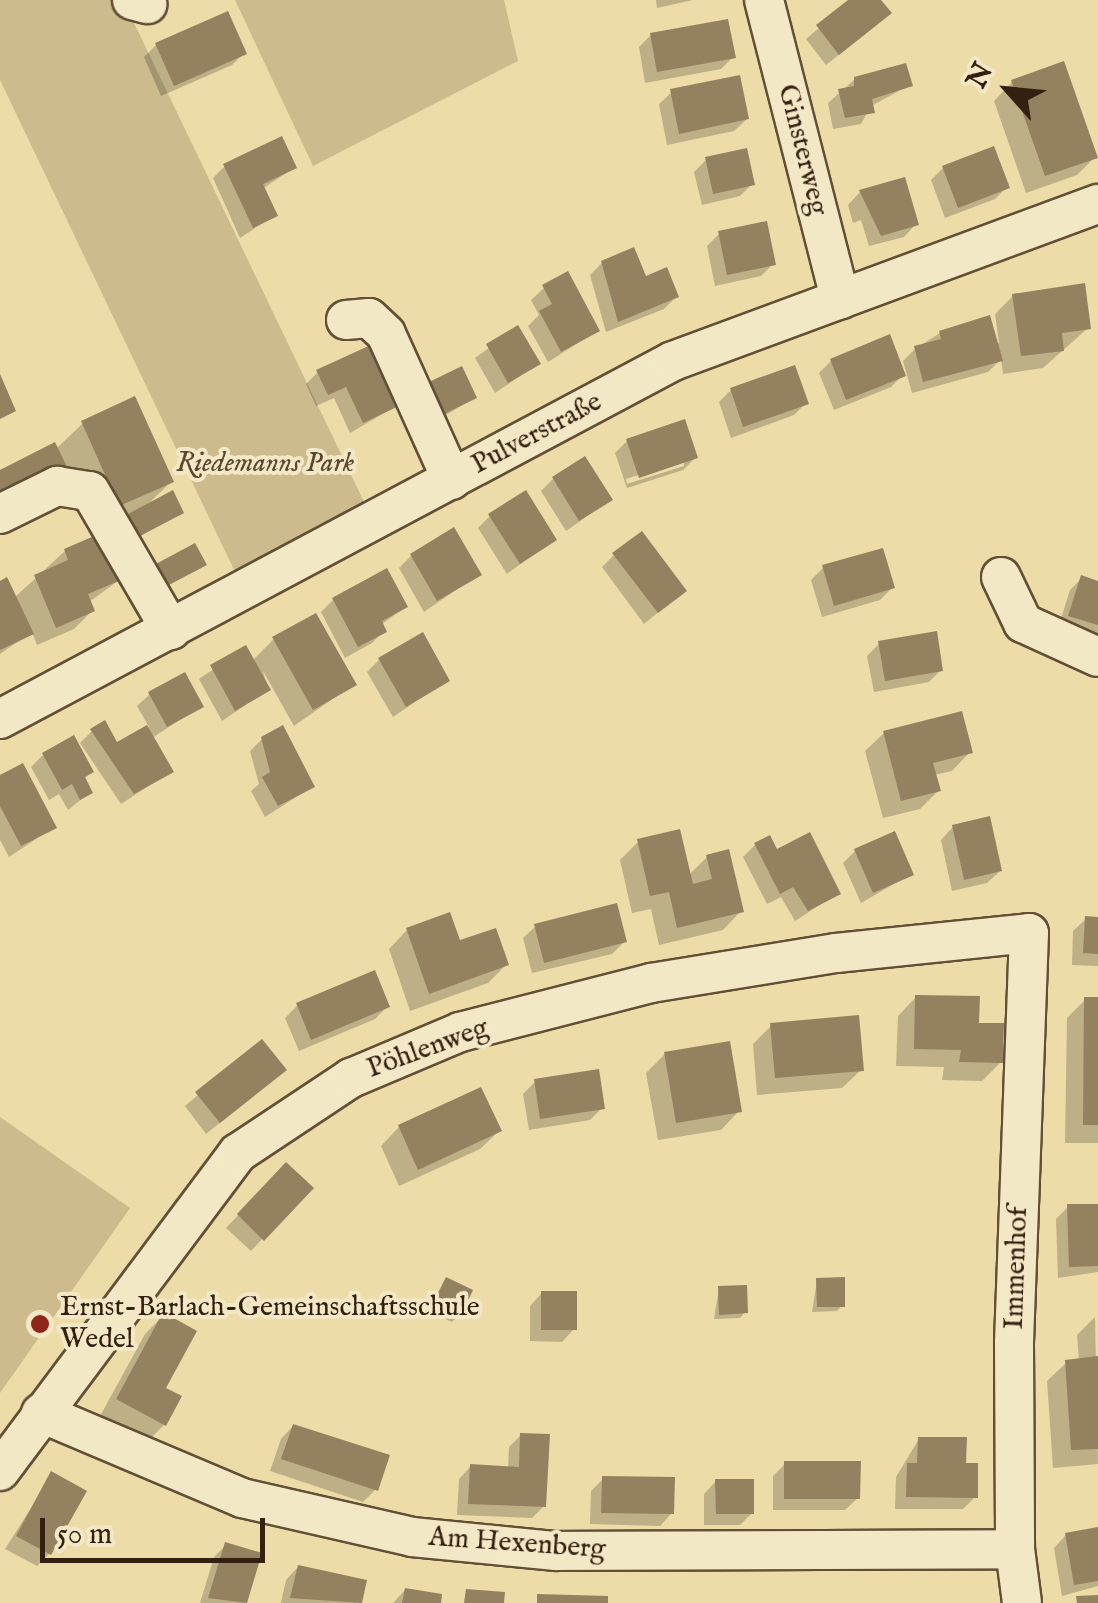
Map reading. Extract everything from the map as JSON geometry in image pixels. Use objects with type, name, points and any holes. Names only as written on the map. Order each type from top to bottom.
[{"type":"street","name":"Ginsterweg","points":[[764,0],[840,299]]},
{"type":"street","name":"Pulverstraße","points":[[1,716],[171,630],[673,361],[1098,204]]},
{"type":"street","points":[[346,320],[370,318],[386,334],[452,480]]},
{"type":"street","points":[[0,514],[57,486],[90,491],[171,630]]},
{"type":"street","points":[[1001,577],[1023,624],[1098,656]]},
{"type":"street","name":"Pöhlenweg","points":[[0,1470],[238,1153],[351,1078],[460,1032],[651,982],[836,952],[1029,933]]},
{"type":"street","name":"Immenhof","points":[[1022,1603],[1015,1549],[1014,1344],[1029,933]]},
{"type":"street","name":"Am Hexenberg","points":[[41,1413],[242,1498],[412,1537],[556,1550],[1015,1549]]},
{"type":"green space","name":"Riedemanns Park","points":[[0,0],[123,0],[366,506],[237,576],[0,80]]},
{"type":"green space","points":[[235,0],[504,0],[518,61],[313,166]]},
{"type":"green space","name":"Ernst-Barlach-Gemeinschaftsschule Wedel","points":[[0,1117],[130,1208],[0,1393]]},
{"type":"building","points":[[848,0],[881,0],[892,13],[839,55],[816,25]]},
{"type":"building","points":[[228,11],[247,54],[174,86],[155,43]]},
{"type":"building","points":[[728,19],[736,58],[657,72],[650,33]]},
{"type":"building","points":[[1064,61],[1098,158],[1045,176],[1011,80]]},
{"type":"building","points":[[906,63],[913,86],[872,99],[875,113],[845,118],[838,89],[854,86],[854,77]]},
{"type":"building","points":[[740,75],[749,119],[679,134],[670,89]]},
{"type":"building","points":[[282,136],[297,168],[263,184],[278,216],[253,228],[223,164]]},
{"type":"building","points":[[994,146],[1010,188],[958,208],[942,166]]},
{"type":"building","points":[[747,148],[755,185],[713,194],[705,157]]},
{"type":"building","points":[[905,177],[919,225],[881,236],[859,190]]},
{"type":"building","points":[[767,221],[776,265],[727,275],[718,231]]},
{"type":"building","points":[[634,247],[646,276],[667,267],[679,297],[618,322],[601,261]]},
{"type":"building","points":[[568,271],[600,331],[561,352],[539,311],[552,304],[542,285]]},
{"type":"building","points":[[1085,283],[1091,329],[1062,333],[1064,351],[1021,356],[1012,294]]},
{"type":"building","points":[[990,315],[1003,361],[923,382],[914,346],[941,339],[939,331]]},
{"type":"building","points":[[518,325],[541,364],[508,383],[486,344]]},
{"type":"building","points":[[890,334],[906,376],[846,400],[830,359]]},
{"type":"building","points":[[373,344],[401,405],[363,423],[346,387],[328,395],[316,370]]},
{"type":"building","points":[[795,365],[809,404],[743,427],[730,388]]},
{"type":"building","points":[[462,366],[477,398],[444,414],[429,382]]},
{"type":"building","points":[[0,374],[16,411],[0,419]]},
{"type":"building","points":[[135,396],[174,482],[119,506],[81,421]]},
{"type":"building","points":[[685,419],[698,458],[639,478],[626,439]]},
{"type":"building","points":[[55,442],[68,469],[0,503],[0,470]]},
{"type":"building","points":[[585,456],[613,500],[579,521],[552,477]]},
{"type":"building","points":[[173,490],[184,513],[140,536],[128,514]]},
{"type":"building","points":[[526,490],[557,540],[520,564],[488,514]]},
{"type":"building","points":[[454,527],[482,575],[437,601],[410,554]]},
{"type":"building","points":[[108,530],[128,577],[88,594],[95,611],[56,628],[34,575],[68,560],[64,549]]},
{"type":"building","points":[[642,531],[687,591],[658,613],[612,553]]},
{"type":"building","points":[[195,543],[207,565],[165,587],[154,565]]},
{"type":"building","points":[[883,548],[895,588],[834,606],[822,565]]},
{"type":"building","points":[[387,568],[408,607],[382,621],[387,632],[358,647],[332,598]]},
{"type":"building","points":[[1081,575],[1098,581],[1098,625],[1068,616]]},
{"type":"building","points":[[7,577],[34,634],[0,650],[0,581]]},
{"type":"building","points":[[316,613],[357,685],[313,710],[272,637]]},
{"type":"building","points":[[937,631],[943,671],[885,681],[878,641]]},
{"type":"building","points":[[423,632],[450,681],[406,707],[378,658]]},
{"type":"building","points":[[246,645],[271,690],[235,711],[210,665]]},
{"type":"building","points":[[185,672],[204,707],[167,727],[148,692]]},
{"type":"building","points":[[962,711],[973,753],[933,763],[941,791],[901,801],[883,731]]},
{"type":"building","points":[[105,720],[117,742],[147,725],[174,772],[134,794],[90,729]]},
{"type":"building","points":[[283,725],[315,787],[278,806],[262,777],[270,772],[261,737]]},
{"type":"building","points":[[74,735],[94,772],[85,777],[93,793],[80,800],[72,784],[62,790],[42,753]]},
{"type":"building","points":[[23,763],[57,828],[21,846],[0,806],[0,775]]},
{"type":"building","points":[[990,816],[1002,871],[964,880],[952,825]]},
{"type":"building","points":[[680,829],[693,884],[712,879],[706,855],[729,849],[744,912],[677,928],[669,892],[650,896],[637,839]]},
{"type":"building","points":[[895,831],[914,875],[873,893],[854,849]]},
{"type":"building","points":[[810,832],[841,894],[808,911],[793,887],[780,894],[754,843],[770,835],[777,849]]},
{"type":"building","points":[[617,903],[627,942],[544,963],[534,924]]},
{"type":"building","points":[[450,912],[460,940],[496,928],[509,965],[429,994],[406,928]]},
{"type":"building","points":[[1085,916],[1098,917],[1098,954],[1083,953]]},
{"type":"building","points":[[375,970],[390,1007],[311,1040],[296,1003]]},
{"type":"building","points":[[915,995],[980,996],[979,1023],[1004,1023],[1003,1063],[959,1062],[961,1050],[914,1049]]},
{"type":"building","points":[[1084,997],[1098,997],[1098,1125],[1083,1125]]},
{"type":"building","points":[[859,1015],[864,1071],[775,1078],[770,1023]]},
{"type":"building","points":[[262,1039],[287,1070],[220,1123],[195,1092]]},
{"type":"building","points":[[730,1041],[742,1112],[676,1123],[664,1052]]},
{"type":"building","points":[[599,1069],[605,1109],[540,1119],[534,1079]]},
{"type":"building","points":[[481,1087],[502,1131],[418,1170],[398,1125]]},
{"type":"building","points":[[286,1162],[314,1188],[264,1241],[237,1214]]},
{"type":"building","points":[[1067,1204],[1098,1204],[1098,1266],[1069,1267]]},
{"type":"building","points":[[446,1277],[473,1290],[460,1318],[432,1305]]},
{"type":"building","points":[[845,1277],[845,1307],[817,1307],[816,1278]]},
{"type":"building","points":[[747,1285],[748,1313],[719,1315],[718,1286]]},
{"type":"building","points":[[541,1291],[577,1291],[577,1330],[541,1330]]},
{"type":"building","points":[[163,1312],[197,1331],[166,1388],[182,1396],[166,1426],[116,1399]]},
{"type":"building","points":[[1098,1356],[1098,1449],[1071,1450],[1065,1360]]},
{"type":"building","points":[[293,1424],[390,1455],[378,1491],[281,1459]]},
{"type":"building","points":[[520,1433],[550,1434],[546,1507],[468,1504],[470,1464],[519,1467]]},
{"type":"building","points":[[918,1437],[967,1437],[966,1463],[978,1463],[978,1498],[906,1497],[907,1463],[917,1463]]},
{"type":"building","points":[[784,1461],[861,1461],[860,1499],[784,1499]]},
{"type":"building","points":[[51,1471],[87,1491],[51,1555],[16,1536]]},
{"type":"building","points":[[602,1476],[675,1477],[674,1514],[601,1513]]},
{"type":"building","points":[[715,1479],[754,1479],[754,1514],[716,1514]]},
{"type":"building","points":[[1098,1527],[1098,1581],[1074,1585],[1065,1533]]},
{"type":"building","points":[[225,1542],[262,1553],[247,1603],[208,1598]]},
{"type":"building","points":[[298,1565],[367,1580],[362,1603],[290,1598]]},
{"type":"building","points":[[405,1588],[442,1594],[441,1603],[402,1603]]},
{"type":"building","points":[[466,1589],[505,1592],[504,1603],[464,1603]]},
{"type":"building","points":[[537,1594],[608,1596],[608,1603],[537,1603]]},
{"type":"building","points":[[1098,1595],[1098,1603],[1077,1603],[1076,1596]]},
{"type":"place","name":"Ernst-Barlach-Gemeinschaftsschule Wedel","points":[[40,1324]]}]
